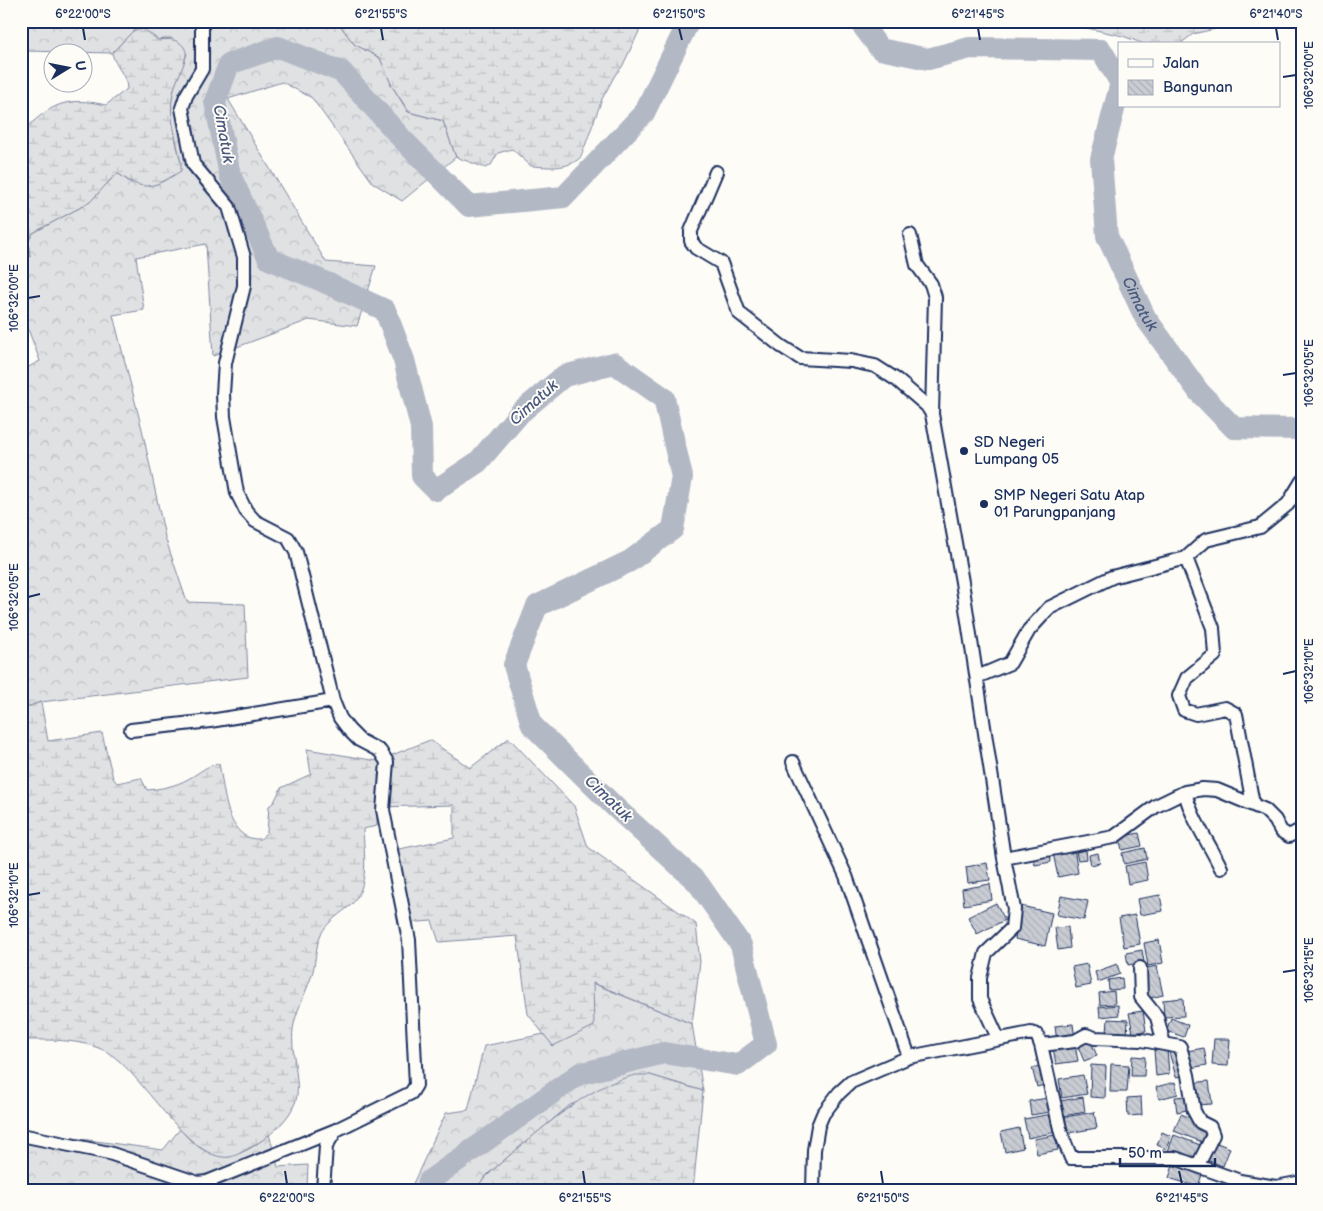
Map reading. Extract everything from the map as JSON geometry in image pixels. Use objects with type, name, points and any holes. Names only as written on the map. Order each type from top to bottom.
[{"type":"street","points":[[21,1135],[109,1153],[198,1183],[207,1182],[336,1130],[411,1093],[416,1085],[408,940],[383,810],[387,762],[380,751],[358,740],[340,718],[333,701],[296,552],[288,538],[255,522],[246,511],[238,493],[224,417],[223,394],[225,363],[244,286],[244,256],[229,207],[193,164],[182,108],[202,69],[202,21]]},
{"type":"street","points":[[716,172],[691,231],[691,241],[696,248],[721,263],[739,313],[781,346],[800,358],[850,361],[875,366],[897,380],[927,406],[932,414]]},
{"type":"street","points":[[910,235],[917,265],[932,284],[935,297],[932,414],[977,677],[1004,858],[1014,909],[1012,928],[986,953],[980,978],[980,999],[998,1038]]},
{"type":"street","points":[[977,677],[1010,663],[1029,630],[1049,608],[1112,577],[1186,558],[1206,540],[1260,527],[1288,504],[1302,481]]},
{"type":"street","points":[[1186,558],[1213,628],[1215,655],[1187,678],[1179,696],[1184,710],[1196,714],[1225,708],[1236,714],[1253,804]]},
{"type":"street","points":[[131,730],[210,721],[333,701]]},
{"type":"street","points":[[793,762],[846,876],[909,1057]]},
{"type":"street","points":[[1004,858],[1114,837],[1150,809],[1184,792],[1217,790],[1265,810],[1275,820],[1281,831],[1289,836],[1302,828]]},
{"type":"street","points":[[1184,792],[1189,810],[1205,834],[1221,868]]},
{"type":"street","points":[[1140,968],[1141,997],[1157,1017],[1164,1044]]},
{"type":"street","points":[[813,1190],[814,1150],[818,1126],[823,1114],[839,1093],[851,1082],[909,1057],[1031,1033],[1037,1035],[1041,1045],[1061,1133],[1071,1158],[1175,1158],[1240,1181],[1276,1187],[1302,1182]]},
{"type":"street","points":[[1041,1045],[1075,1041],[1086,1035],[1095,1038],[1142,1040],[1180,1047],[1188,1075],[1194,1111],[1200,1122],[1210,1127],[1213,1134],[1198,1165]]},
{"type":"street","points":[[323,1190],[326,1146],[336,1130]]},
{"type":"green space","points":[[28,21],[337,21],[354,44],[380,58],[392,86],[408,112],[443,121],[456,157],[402,201],[373,183],[312,98],[282,82],[228,99],[326,262],[376,266],[357,326],[309,320],[213,356],[206,244],[136,257],[144,310],[113,315],[142,429],[165,537],[187,602],[245,604],[248,677],[41,702],[21,709],[21,371],[40,361],[28,329],[21,331],[21,268],[30,257],[28,242],[33,233],[90,202],[115,175],[119,174],[131,183],[181,164],[170,110],[174,88],[187,54],[171,38],[158,40],[133,31],[112,53],[92,53],[92,42],[42,42],[42,51],[26,51]]},
{"type":"green space","points":[[337,21],[644,21],[622,67],[615,75],[602,99],[581,157],[564,166],[531,166],[512,149],[498,153],[491,165],[486,168],[456,157],[443,121],[409,112],[392,86],[380,58],[354,44]]},
{"type":"green space","points":[[1055,21],[1233,21],[1219,28],[1193,34],[1183,42],[1139,42],[1123,36]]},
{"type":"green space","points":[[144,29],[158,40],[177,41],[183,45],[186,52],[186,57],[174,89],[171,108],[181,171],[164,181],[150,186],[136,184],[119,174],[115,175],[90,202],[33,233],[28,242],[30,256],[21,268],[21,133],[41,115],[59,105],[69,102],[92,102],[106,105],[127,89],[125,79],[112,53],[133,31]]},
{"type":"green space","points":[[41,702],[48,741],[102,733],[113,778],[117,783],[141,778],[147,790],[163,788],[219,764],[225,800],[233,823],[240,832],[249,838],[261,839],[267,832],[269,806],[274,802],[281,788],[311,774],[307,749],[377,761],[430,740],[470,768],[509,738],[574,806],[588,847],[696,924],[700,962],[692,1024],[593,983],[594,1026],[553,1046],[528,1014],[517,936],[439,942],[432,921],[406,923],[394,850],[454,838],[454,805],[377,807],[377,826],[363,829],[365,859],[361,889],[351,905],[331,921],[319,938],[313,971],[294,1024],[293,1044],[297,1095],[292,1110],[271,1133],[239,1154],[230,1157],[215,1155],[200,1147],[184,1133],[125,1067],[103,1050],[69,1041],[21,1040],[21,709]]},
{"type":"green space","points":[[592,983],[692,1024],[703,1091],[650,1075],[570,1105],[489,1173],[474,1190],[410,1190],[446,1113],[468,1110],[484,1046],[544,1034],[554,1046]]},
{"type":"green space","points":[[635,1075],[650,1075],[703,1091],[693,1190],[474,1190],[500,1164],[565,1110],[605,1086]]},
{"type":"green space","points":[[180,1129],[202,1149],[212,1154],[223,1156],[245,1151],[269,1134],[278,1167],[308,1165],[307,1190],[21,1190],[21,1131],[163,1150]]},
{"type":"building","points":[[1139,833],[1142,846],[1122,850],[1119,837]]},
{"type":"building","points":[[1074,848],[1078,873],[1058,877],[1053,853]]},
{"type":"building","points":[[1145,848],[1147,859],[1124,864],[1122,853]]},
{"type":"building","points":[[1086,850],[1087,859],[1078,860],[1076,852]]},
{"type":"building","points":[[1050,853],[1051,862],[1035,865],[1033,857]]},
{"type":"building","points":[[1098,853],[1100,863],[1091,865],[1089,855]]},
{"type":"building","points":[[1145,862],[1148,880],[1128,884],[1125,866]]},
{"type":"building","points":[[987,863],[990,880],[968,883],[966,867]]},
{"type":"building","points":[[990,884],[992,900],[964,905],[962,889]]},
{"type":"building","points":[[1160,895],[1163,911],[1140,915],[1137,899]]},
{"type":"building","points":[[1061,896],[1088,901],[1084,920],[1057,915]]},
{"type":"building","points":[[996,903],[1005,920],[977,934],[968,917]]},
{"type":"building","points":[[1021,906],[1052,913],[1045,946],[1015,939]]},
{"type":"building","points":[[1135,915],[1140,944],[1124,947],[1119,918]]},
{"type":"building","points":[[1068,927],[1070,948],[1058,950],[1055,928]]},
{"type":"building","points":[[1159,940],[1163,963],[1148,966],[1144,943]]},
{"type":"building","points":[[1142,950],[1144,962],[1128,965],[1126,953]]},
{"type":"building","points":[[1087,964],[1091,985],[1076,988],[1072,967]]},
{"type":"building","points":[[1117,964],[1120,974],[1098,982],[1095,972]]},
{"type":"building","points":[[1157,966],[1163,995],[1146,999],[1141,969]]},
{"type":"building","points":[[1122,978],[1123,989],[1109,990],[1108,980]]},
{"type":"building","points":[[1114,991],[1115,1004],[1100,1005],[1099,993]]},
{"type":"building","points":[[1183,998],[1184,1016],[1164,1017],[1163,1000]]},
{"type":"building","points":[[1118,1005],[1119,1015],[1100,1017],[1099,1007]]},
{"type":"building","points":[[1143,1011],[1146,1031],[1133,1033],[1129,1013]]},
{"type":"building","points":[[1171,1018],[1188,1025],[1184,1037],[1166,1031]]},
{"type":"building","points":[[1108,1019],[1128,1020],[1127,1035],[1107,1034]]},
{"type":"building","points":[[1073,1024],[1075,1039],[1057,1042],[1055,1026]]},
{"type":"building","points":[[1090,1039],[1097,1056],[1084,1061],[1077,1044]]},
{"type":"building","points":[[1214,1039],[1230,1039],[1228,1066],[1212,1065]]},
{"type":"building","points":[[1075,1045],[1078,1061],[1056,1064],[1053,1048]]},
{"type":"building","points":[[1204,1048],[1207,1065],[1190,1068],[1187,1051]]},
{"type":"building","points":[[1167,1049],[1169,1074],[1156,1076],[1154,1050]]},
{"type":"building","points":[[1179,1049],[1186,1075],[1176,1077],[1169,1052]]},
{"type":"building","points":[[1132,1056],[1145,1057],[1144,1076],[1131,1076]]},
{"type":"building","points":[[1111,1064],[1129,1065],[1127,1092],[1110,1092]]},
{"type":"building","points":[[1044,1065],[1048,1084],[1037,1087],[1032,1068]]},
{"type":"building","points":[[1091,1065],[1106,1066],[1105,1098],[1090,1097]]},
{"type":"building","points":[[1083,1075],[1087,1094],[1062,1098],[1059,1079]]},
{"type":"building","points":[[1209,1081],[1212,1104],[1195,1105],[1192,1083]]},
{"type":"building","points":[[1175,1082],[1178,1094],[1159,1099],[1156,1087]]},
{"type":"building","points":[[1186,1096],[1187,1110],[1177,1112],[1175,1097]]},
{"type":"building","points":[[1083,1097],[1085,1112],[1063,1116],[1060,1101]]},
{"type":"building","points":[[1141,1097],[1142,1115],[1128,1116],[1127,1098]]},
{"type":"building","points":[[1048,1098],[1050,1112],[1031,1115],[1029,1101]]},
{"type":"building","points":[[1094,1112],[1097,1128],[1068,1133],[1065,1117]]},
{"type":"building","points":[[1052,1114],[1056,1132],[1028,1138],[1024,1119]]},
{"type":"building","points":[[1181,1114],[1198,1121],[1207,1128],[1202,1142],[1174,1131]]},
{"type":"building","points":[[1019,1128],[1023,1148],[1005,1152],[1001,1132]]},
{"type":"building","points":[[1162,1132],[1171,1136],[1166,1149],[1157,1145]]},
{"type":"building","points":[[1055,1135],[1058,1150],[1037,1154],[1034,1139]]},
{"type":"building","points":[[1174,1135],[1203,1146],[1196,1162],[1168,1151]]},
{"type":"building","points":[[1212,1141],[1230,1148],[1223,1166],[1204,1159]]},
{"type":"building","points":[[1174,1162],[1203,1171],[1198,1187],[1169,1178]]},
{"type":"waterway","name":"Cimatuk","points":[[426,1190],[429,1181],[579,1074],[664,1053],[738,1065],[766,1044],[741,945],[698,883],[616,808],[532,725],[514,665],[537,606],[630,561],[673,529],[682,477],[664,398],[614,363],[564,376],[520,413],[478,462],[436,490],[422,476],[421,427],[404,360],[385,310],[269,259],[230,175],[215,102],[229,64],[278,47],[342,72],[404,141],[469,206],[564,197],[644,113],[689,21]]},
{"type":"waterway","name":"Cimatuk","points":[[859,21],[880,49],[928,59],[970,48],[1101,50],[1118,78]]},
{"type":"waterway","name":"Cimatuk","points":[[1118,94],[1101,159],[1107,236],[1145,317],[1199,392],[1234,428],[1302,429]]},
{"type":"place","name":"SD Negeri Lumpang 05","points":[[964,451]]},
{"type":"place","name":"SMP Negeri Satu Atap 01 Parungpanjang","points":[[984,504]]}]
